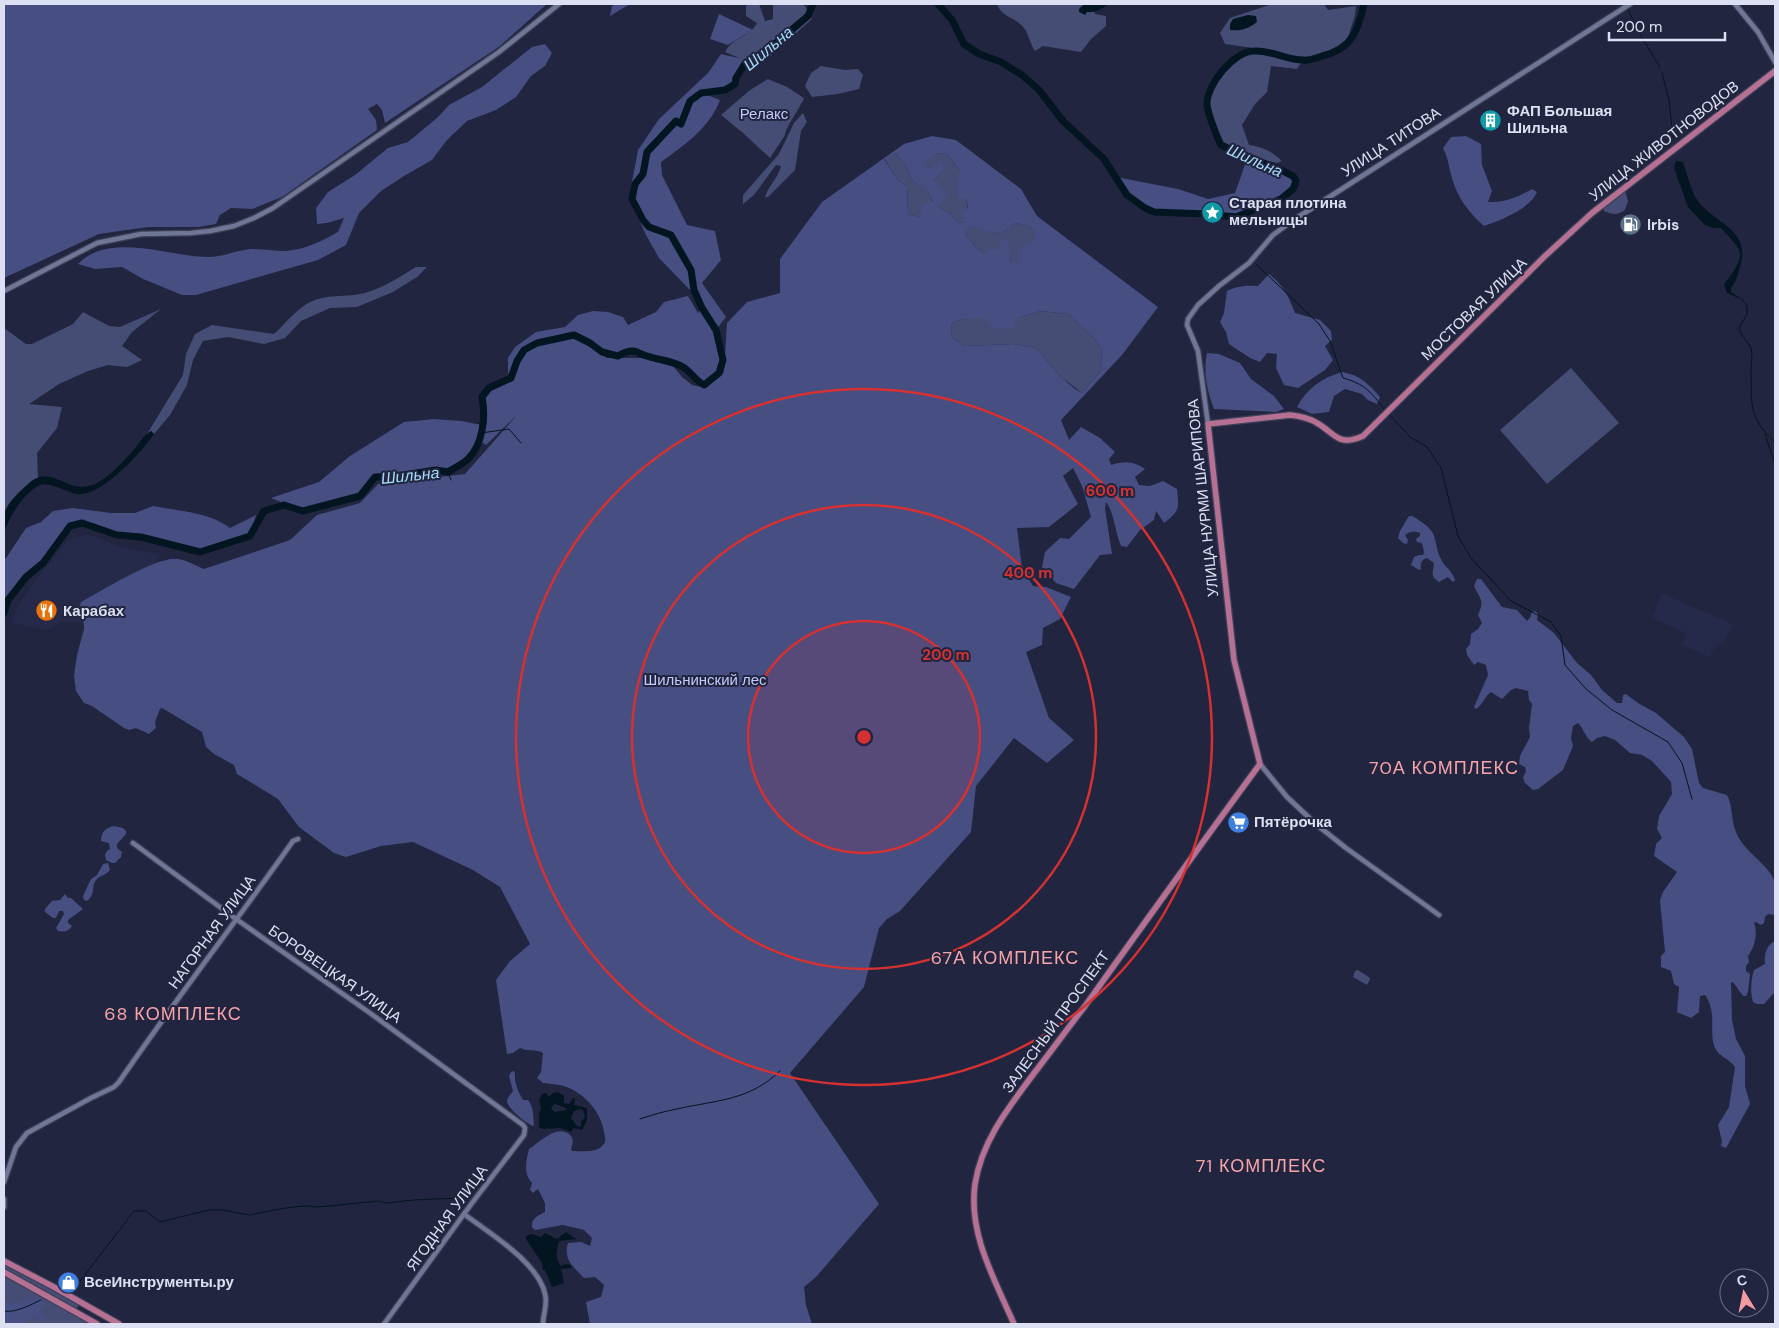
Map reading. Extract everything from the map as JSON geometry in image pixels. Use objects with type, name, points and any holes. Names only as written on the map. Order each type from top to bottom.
[{"type":"main road","name":"УЛИЦА ЖИВОТНОВОДОВ","points":[[1570,233],[1592,213],[1775,71]]},
{"type":"main road","name":"МОСТОВАЯ УЛИЦА","points":[[1208,424],[1290,415],[1317,422],[1334,437],[1344,441],[1363,436],[1570,233]]},
{"type":"main road","name":"УЛИЦА НУРМИ ШАРИПОВА","points":[[1208,424],[1235,670],[1260,764]]},
{"type":"main road","name":"ЗАЛЕСНЫЙ ПРОСПЕКТ","points":[[1014,1324],[983,1253],[976,1228],[974,1195],[990,1136],[1000,1119],[1260,764]]},
{"type":"main road","points":[[4,1261],[119,1324]]},
{"type":"main road","points":[[4,1272],[97,1324]]},
{"type":"main road","points":[[79,1314],[79,1308],[87,1305]]},
{"type":"street","points":[[4,291],[97,243],[141,234],[210,231],[234,226],[254,218],[273,208],[499,52],[559,4]]},
{"type":"street","name":"УЛИЦА ТИТОВА","points":[[1187,325],[1188,319],[1198,305],[1218,286],[1249,263],[1273,235],[1344,187],[1630,4]]},
{"type":"street","points":[[1735,4],[1758,32],[1775,62]]},
{"type":"street","name":"УЛИЦА НУРМИ ШАРИПОВА","points":[[1187,325],[1198,351],[1208,424]]},
{"type":"street","points":[[1260,764],[1287,797],[1317,825],[1439,915]]},
{"type":"street","name":"НАГОРНАЯ УЛИЦА","points":[[4,1182],[16,1147],[28,1133],[114,1087],[119,1082],[293,841],[298,839]]},
{"type":"street","name":"БОРОВЕЦКАЯ УЛИЦА","points":[[133,843],[523,1125]]},
{"type":"street","name":"ЯГОДНАЯ УЛИЦА","points":[[384,1324],[524,1135],[525,1128],[523,1125]]},
{"type":"street","points":[[4,1199],[4,1207]]},
{"type":"street","points":[[464,1214],[517,1254],[535,1271],[546,1295],[543,1324]]},
{"type":"shaded area","points":[[1084,4],[1108,4],[1098,10],[1087,12],[1085,15],[1079,12],[1079,9]]},
{"type":"shaded area","points":[[1248,15],[1256,16],[1257,22],[1244,29],[1230,30],[1230,24],[1233,19]]},
{"type":"shaded area","points":[[1676,161],[1683,162],[1696,198],[1711,214],[1735,233],[1740,242],[1742,252],[1741,264],[1731,292],[1743,300],[1727,293],[1724,285],[1738,264],[1739,250],[1721,228],[1705,225],[1688,207],[1674,168]]},
{"type":"shaded area","points":[[151,431],[154,434],[140,452],[108,482],[97,489],[77,494],[53,486],[40,485],[21,501],[4,530],[4,517],[8,506],[33,480],[50,477],[73,486],[91,485],[102,480],[115,469]]},
{"type":"shaded area","points":[[88,534],[118,546],[161,555],[94,622],[59,622],[48,630],[11,623],[20,603],[35,581],[68,540]]},
{"type":"shaded area","points":[[1661,593],[1733,624],[1722,645],[1717,643],[1709,658],[1682,644],[1686,633],[1652,618]]},
{"type":"shaded area","points":[[558,1092],[564,1096],[564,1103],[569,1104],[575,1098],[574,1105],[587,1108],[587,1120],[582,1130],[574,1128],[571,1132],[560,1128],[542,1129],[539,1127],[541,1108],[539,1100],[542,1094],[546,1093],[549,1097],[553,1093]],"holes":[[[554,1104],[564,1107],[567,1109],[555,1112],[551,1109]],[[583,1110],[585,1117],[581,1122],[581,1126],[578,1127],[571,1118],[574,1111]]]},
{"type":"shaded area","points":[[566,1232],[576,1239],[559,1241],[557,1257],[561,1266],[571,1265],[571,1268],[561,1269],[564,1283],[552,1287],[545,1270],[543,1270],[542,1263],[526,1239],[526,1236],[531,1234],[541,1237],[545,1233],[557,1239]]},
{"type":"green space","points":[[4,4],[547,4],[500,46],[385,123],[382,110],[377,104],[368,109],[376,120],[377,130],[282,197],[252,209],[231,208],[220,215],[216,224],[199,227],[148,227],[99,234],[4,278]]},
{"type":"green space","points":[[616,4],[630,4],[610,16],[612,6]]},
{"type":"green space","points":[[749,4],[759,4],[765,21],[773,19],[773,4],[802,4],[812,19],[768,58],[756,65],[725,52],[728,47],[754,28],[757,23],[746,16],[746,6]]},
{"type":"green space","points":[[997,4],[1090,4],[1095,14],[1106,16],[1106,26],[1091,39],[1081,52],[1043,46],[1035,51],[1024,28],[1005,15]]},
{"type":"green space","points":[[1272,4],[1324,4],[1328,10],[1356,6],[1355,16],[1345,46],[1326,56],[1305,57],[1297,69],[1271,66],[1267,92],[1255,104],[1242,125],[1249,145],[1263,148],[1270,152],[1282,161],[1277,163],[1248,156],[1243,158],[1217,138],[1206,111],[1211,84],[1227,61],[1241,53],[1260,49],[1225,44],[1220,33],[1230,18]]},
{"type":"green space","points":[[719,14],[753,30],[728,45],[710,39]]},
{"type":"green space","points":[[545,44],[552,53],[545,66],[531,76],[516,97],[496,110],[467,121],[447,140],[432,160],[381,191],[359,213],[346,245],[318,260],[196,295],[182,295],[143,279],[122,267],[95,269],[78,264],[91,254],[106,249],[123,247],[209,257],[251,249],[292,250],[319,242],[338,232],[344,218],[317,224],[316,208],[328,192],[355,175],[388,148],[408,142],[437,118],[449,105],[482,87],[532,47]]},
{"type":"green space","name":"Шильнинский лес","points":[[721,54],[751,61],[740,71],[735,84],[725,90],[702,93],[720,100],[710,119],[695,136],[661,162],[662,175],[687,225],[715,231],[721,260],[702,283],[726,317],[716,330],[723,360],[719,373],[704,385],[686,369],[678,365],[649,357],[636,351],[618,356],[603,352],[606,358],[641,358],[673,366],[692,385],[706,388],[724,372],[727,323],[747,302],[780,293],[780,259],[822,202],[904,144],[932,136],[956,140],[1021,189],[1037,216],[1158,307],[1122,355],[1061,420],[1069,440],[1081,427],[1100,438],[1115,452],[1109,459],[1111,465],[1128,462],[1145,469],[1135,477],[1139,485],[1150,486],[1163,481],[1177,489],[1178,505],[1176,512],[1164,523],[1156,511],[1154,520],[1140,530],[1127,547],[1121,546],[1111,511],[1106,502],[1105,509],[1112,554],[1100,555],[1074,589],[1056,583],[1042,567],[1045,552],[1060,538],[1069,539],[1091,517],[1082,486],[1073,468],[1063,476],[1078,504],[1049,527],[1017,528],[1022,568],[1033,586],[1046,587],[1071,597],[1060,619],[1043,628],[1042,645],[1026,652],[1049,718],[1074,740],[1047,763],[1014,738],[976,786],[971,832],[900,911],[887,919],[879,928],[864,987],[790,1073],[879,1204],[816,1277],[804,1287],[806,1305],[812,1324],[590,1324],[586,1302],[601,1297],[604,1285],[595,1277],[584,1278],[570,1263],[567,1249],[568,1243],[581,1242],[590,1246],[592,1238],[584,1230],[563,1225],[535,1230],[532,1227],[534,1219],[545,1212],[545,1203],[538,1189],[533,1193],[530,1190],[532,1183],[527,1175],[526,1162],[529,1149],[548,1135],[560,1131],[565,1132],[573,1140],[572,1151],[592,1151],[604,1144],[604,1132],[600,1118],[592,1106],[576,1091],[556,1084],[543,1083],[537,1078],[541,1072],[543,1053],[520,1048],[513,1053],[507,1054],[496,980],[510,961],[530,944],[500,887],[473,870],[413,842],[381,846],[346,857],[334,853],[299,827],[278,799],[237,774],[234,765],[214,754],[206,747],[202,732],[162,708],[155,722],[156,728],[149,734],[136,728],[129,730],[124,728],[92,706],[84,703],[76,691],[74,675],[84,624],[82,619],[73,612],[80,606],[81,602],[129,575],[157,563],[178,559],[204,569],[290,540],[317,515],[360,503],[378,484],[465,474],[518,414],[486,445],[479,440],[468,459],[448,472],[436,470],[375,477],[360,496],[303,511],[271,498],[319,482],[350,456],[404,422],[434,419],[482,425],[485,411],[482,397],[489,388],[510,378],[508,358],[515,347],[536,332],[565,327],[578,315],[593,311],[608,312],[623,317],[628,325],[656,312],[664,302],[688,296],[698,313],[702,308],[694,290],[689,289],[659,258],[629,198],[638,150],[659,119],[708,73]],"holes":[[[939,153],[946,154],[960,170],[957,193],[958,197],[966,199],[968,208],[962,212],[965,222],[959,223],[951,214],[938,207],[947,193],[934,180],[946,168],[940,161],[930,169],[922,163]],[[896,154],[906,166],[913,182],[925,187],[933,201],[924,204],[919,217],[908,214],[907,186],[898,180],[884,159]],[[1015,223],[1028,226],[1035,232],[1035,239],[1022,245],[1018,263],[1011,263],[1007,239],[1000,241],[999,250],[992,249],[984,253],[965,234],[970,226],[994,233],[1010,228]],[[1040,311],[1068,314],[1092,336],[1102,349],[1101,370],[1082,393],[1060,376],[1036,348],[1013,344],[965,346],[952,337],[951,324],[964,318],[985,318],[993,329],[1013,328],[1018,318]]]},
{"type":"green space","points":[[821,66],[845,70],[858,69],[863,75],[859,89],[812,97],[805,86],[811,73]]},
{"type":"green space","name":"Релакс","points":[[768,79],[787,87],[804,98],[785,135],[770,158],[721,115],[750,90]]},
{"type":"green space","points":[[803,113],[807,122],[801,131],[795,170],[768,197],[765,197],[780,170],[781,166],[776,165],[754,195],[743,204],[743,195],[779,154],[794,123]]},
{"type":"green space","points":[[1466,136],[1481,144],[1482,165],[1492,191],[1488,202],[1500,202],[1511,199],[1532,189],[1537,192],[1528,204],[1498,221],[1484,226],[1473,216],[1457,192],[1443,148],[1451,137]]},
{"type":"green space","points":[[939,153],[946,154],[960,170],[967,207],[965,222],[959,223],[951,214],[938,207],[934,180],[946,168],[930,169],[921,163]]},
{"type":"green space","points":[[896,154],[906,166],[913,182],[926,187],[933,202],[919,217],[908,214],[907,186],[898,180],[884,158]]},
{"type":"green space","points":[[1248,156],[1281,169],[1296,181],[1293,189],[1281,199],[1236,217],[1154,212],[1127,195],[1116,177],[1178,189],[1208,199],[1235,193]]},
{"type":"green space","points":[[1625,190],[1628,201],[1625,210],[1615,214],[1604,211],[1603,207]]},
{"type":"green space","points":[[1015,223],[1028,226],[1035,232],[1035,239],[1018,263],[1011,263],[1010,257],[997,250],[984,253],[965,234],[970,225],[999,233],[1010,228]]},
{"type":"green space","points":[[416,267],[427,267],[417,277],[393,292],[357,307],[330,308],[301,321],[285,338],[264,344],[228,337],[203,341],[193,360],[187,385],[170,415],[154,434],[151,431],[147,434],[183,375],[186,354],[195,334],[212,325],[274,334],[297,311],[313,301],[320,298],[368,292],[387,284]]},
{"type":"green space","points":[[1269,274],[1285,291],[1295,313],[1320,320],[1331,331],[1332,340],[1325,346],[1333,360],[1325,370],[1298,388],[1284,385],[1276,368],[1277,354],[1267,353],[1260,362],[1250,358],[1229,344],[1226,332],[1220,322],[1224,313],[1227,291],[1242,286],[1258,286]]},
{"type":"green space","points":[[161,309],[132,332],[122,346],[142,360],[127,367],[108,365],[88,371],[59,384],[29,404],[62,407],[57,428],[37,453],[38,478],[18,493],[4,513],[4,328],[26,344],[32,344],[73,324],[83,312],[109,326],[120,327]]},
{"type":"green space","points":[[1040,311],[1068,314],[1092,336],[1102,349],[1101,370],[1082,393],[1060,376],[1036,348],[1013,344],[965,346],[952,337],[951,324],[964,318],[1018,318]]},
{"type":"green space","points":[[1207,353],[1219,354],[1240,363],[1251,379],[1274,396],[1284,409],[1276,412],[1214,409],[1206,381]]},
{"type":"green space","points":[[1571,368],[1619,423],[1547,484],[1500,430]]},
{"type":"green space","points":[[1342,372],[1354,375],[1368,384],[1380,397],[1377,404],[1368,400],[1362,394],[1345,389],[1334,396],[1329,412],[1312,414],[1297,407],[1310,389],[1328,377]]},
{"type":"green space","points":[[153,506],[203,515],[230,528],[256,515],[250,536],[200,552],[141,537],[117,535],[82,523],[70,526],[43,563],[26,577],[8,600],[4,613],[4,561],[26,528],[41,522],[53,511],[73,508],[111,513],[135,513]]},
{"type":"green space","points":[[1409,516],[1416,518],[1431,530],[1439,555],[1455,580],[1453,582],[1448,577],[1439,582],[1436,580],[1433,574],[1434,563],[1427,558],[1421,562],[1421,569],[1419,570],[1411,565],[1414,557],[1423,555],[1424,552],[1422,543],[1417,542],[1416,539],[1420,536],[1420,533],[1412,532],[1405,535],[1408,540],[1407,544],[1398,538]]},
{"type":"green space","points":[[1477,579],[1481,579],[1502,607],[1517,610],[1527,621],[1532,612],[1535,611],[1538,614],[1537,620],[1554,633],[1577,663],[1617,703],[1622,703],[1623,695],[1626,694],[1656,713],[1684,737],[1692,749],[1699,783],[1703,788],[1727,795],[1734,827],[1739,838],[1769,871],[1774,880],[1776,890],[1775,915],[1768,914],[1761,925],[1756,922],[1754,923],[1756,931],[1755,940],[1748,956],[1749,962],[1746,966],[1746,971],[1750,974],[1746,996],[1743,996],[1733,982],[1731,983],[1732,1020],[1736,1039],[1745,1056],[1745,1086],[1750,1104],[1726,1148],[1721,1146],[1722,1141],[1718,1125],[1729,1107],[1735,1067],[1719,1054],[1715,1048],[1712,1036],[1711,1009],[1705,995],[1700,996],[1699,1012],[1691,1018],[1677,1012],[1679,987],[1674,984],[1671,971],[1661,967],[1661,956],[1665,952],[1660,900],[1663,892],[1677,872],[1654,856],[1656,844],[1662,838],[1657,829],[1659,816],[1672,794],[1671,782],[1652,761],[1642,755],[1630,753],[1615,740],[1605,736],[1597,738],[1592,742],[1578,723],[1573,726],[1571,738],[1573,746],[1563,770],[1538,789],[1533,790],[1525,783],[1523,778],[1526,771],[1525,767],[1519,764],[1520,756],[1530,737],[1529,728],[1532,704],[1529,700],[1528,691],[1516,688],[1511,690],[1502,699],[1491,692],[1478,708],[1474,707],[1488,675],[1486,665],[1478,662],[1474,665],[1467,655],[1466,649],[1470,644],[1471,634],[1482,623],[1478,615],[1481,600],[1474,586]]},
{"type":"green space","points":[[114,826],[123,828],[126,834],[117,844],[117,848],[122,852],[121,857],[115,863],[112,863],[106,860],[105,855],[110,849],[109,843],[101,841],[104,830]]},
{"type":"green space","points":[[108,863],[110,870],[97,879],[92,895],[87,901],[84,900],[83,896],[91,879],[97,875],[103,864]]},
{"type":"green space","points":[[65,894],[83,909],[68,920],[68,923],[72,926],[69,929],[58,931],[56,928],[64,914],[63,911],[59,911],[56,918],[53,918],[45,912],[45,909],[52,901],[60,900]]},
{"type":"green space","points":[[1775,941],[1775,992],[1764,1004],[1757,1004],[1753,1002],[1751,994],[1754,970],[1765,964],[1766,951]]},
{"type":"green space","points":[[1358,970],[1370,978],[1367,985],[1353,977],[1355,971]]},
{"type":"green space","points":[[514,1071],[517,1088],[523,1100],[528,1100],[531,1106],[533,1126],[510,1108],[508,1104],[507,1101],[513,1091],[509,1076]]},
{"type":"green space","points":[[4,1265],[79,1305],[76,1310],[4,1269]]},
{"type":"green space","points":[[4,1274],[91,1324],[4,1324]]},
{"type":"green space","points":[[36,1298],[44,1302],[39,1312],[45,1317],[44,1321],[33,1316],[25,1323],[4,1324],[4,1299],[16,1304]]},
{"type":"waterway","name":"Шильна","points":[[4,613],[8,600],[26,577],[43,563],[70,526],[82,523],[117,535],[141,537],[200,552],[250,536],[264,511],[284,505],[303,511],[360,496],[375,477],[436,470],[448,472],[468,459],[477,446],[482,430],[484,413],[482,397],[489,388],[511,378],[517,361],[524,350],[537,343],[574,335],[602,352],[618,356],[634,351],[649,357],[669,361],[686,369],[704,385],[719,373],[723,360],[716,330],[702,308],[694,290],[691,270],[671,235],[649,227],[643,220],[632,199],[635,184],[643,174],[647,152],[676,121],[681,124],[690,101],[701,93],[725,90],[735,84],[736,78],[744,65],[776,43],[808,16],[813,4]]},
{"type":"waterway","name":"Шильна","points":[[938,4],[952,20],[964,44],[979,54],[1001,62],[1022,75],[1039,90],[1063,121],[1104,159],[1127,195],[1145,208],[1154,212],[1236,217],[1281,199],[1293,189],[1296,181],[1293,176],[1285,172],[1221,145],[1207,105],[1211,88],[1216,79],[1230,63],[1246,52],[1260,51],[1297,60],[1305,60],[1340,49],[1352,38],[1359,23],[1364,4]]},
{"type":"waterway","points":[[1628,9],[1638,31],[1660,67]]},
{"type":"waterway","points":[[1662,73],[1669,100],[1673,138]]},
{"type":"waterway","points":[[1256,264],[1319,324],[1330,341],[1343,378],[1367,389],[1384,409]]},
{"type":"waterway","points":[[1742,299],[1747,306],[1747,314],[1739,328],[1752,350],[1751,391],[1753,409],[1760,425],[1775,442]]},
{"type":"waterway","points":[[1389,414],[1410,437],[1427,447],[1441,468],[1458,536],[1471,558],[1511,601],[1551,622],[1561,636],[1565,665],[1586,689],[1612,710],[1668,742],[1682,763],[1692,799]]},
{"type":"waterway","points":[[481,433],[509,429],[521,443]]},
{"type":"waterway","points":[[1765,434],[1775,464]]},
{"type":"waterway","points":[[448,472],[451,480]]},
{"type":"waterway","points":[[640,1119],[744,1094],[768,1081],[780,1071]]},
{"type":"waterway","points":[[71,1293],[134,1211],[146,1211],[160,1222],[209,1210],[223,1210],[249,1215],[305,1206],[319,1207],[379,1201],[386,1203],[459,1198]]},
{"type":"waterway","points":[[4,1311],[18,1310],[41,1300]]},
{"type":"place","name":"ФАП Большая Шильна","points":[[1491,120]]},
{"type":"place","name":"Старая плотина мельницы","points":[[1213,212]]},
{"type":"place","name":"Irbis","points":[[1631,225]]},
{"type":"place","name":"Карабах","points":[[47,611]]},
{"type":"place","name":"Пятёрочка","points":[[1238,822]]},
{"type":"place","name":"ВсеИнструменты.ру","points":[[68,1282]]},
{"type":"district","name":"70А КОМПЛЕКС","points":[[1444,768]]},
{"type":"district","name":"67А КОМПЛЕКС","points":[[1005,958]]},
{"type":"district","name":"68 КОМПЛЕКС","points":[[173,1014]]},
{"type":"district","name":"71 КОМПЛЕКС","points":[[1261,1166]]}]
